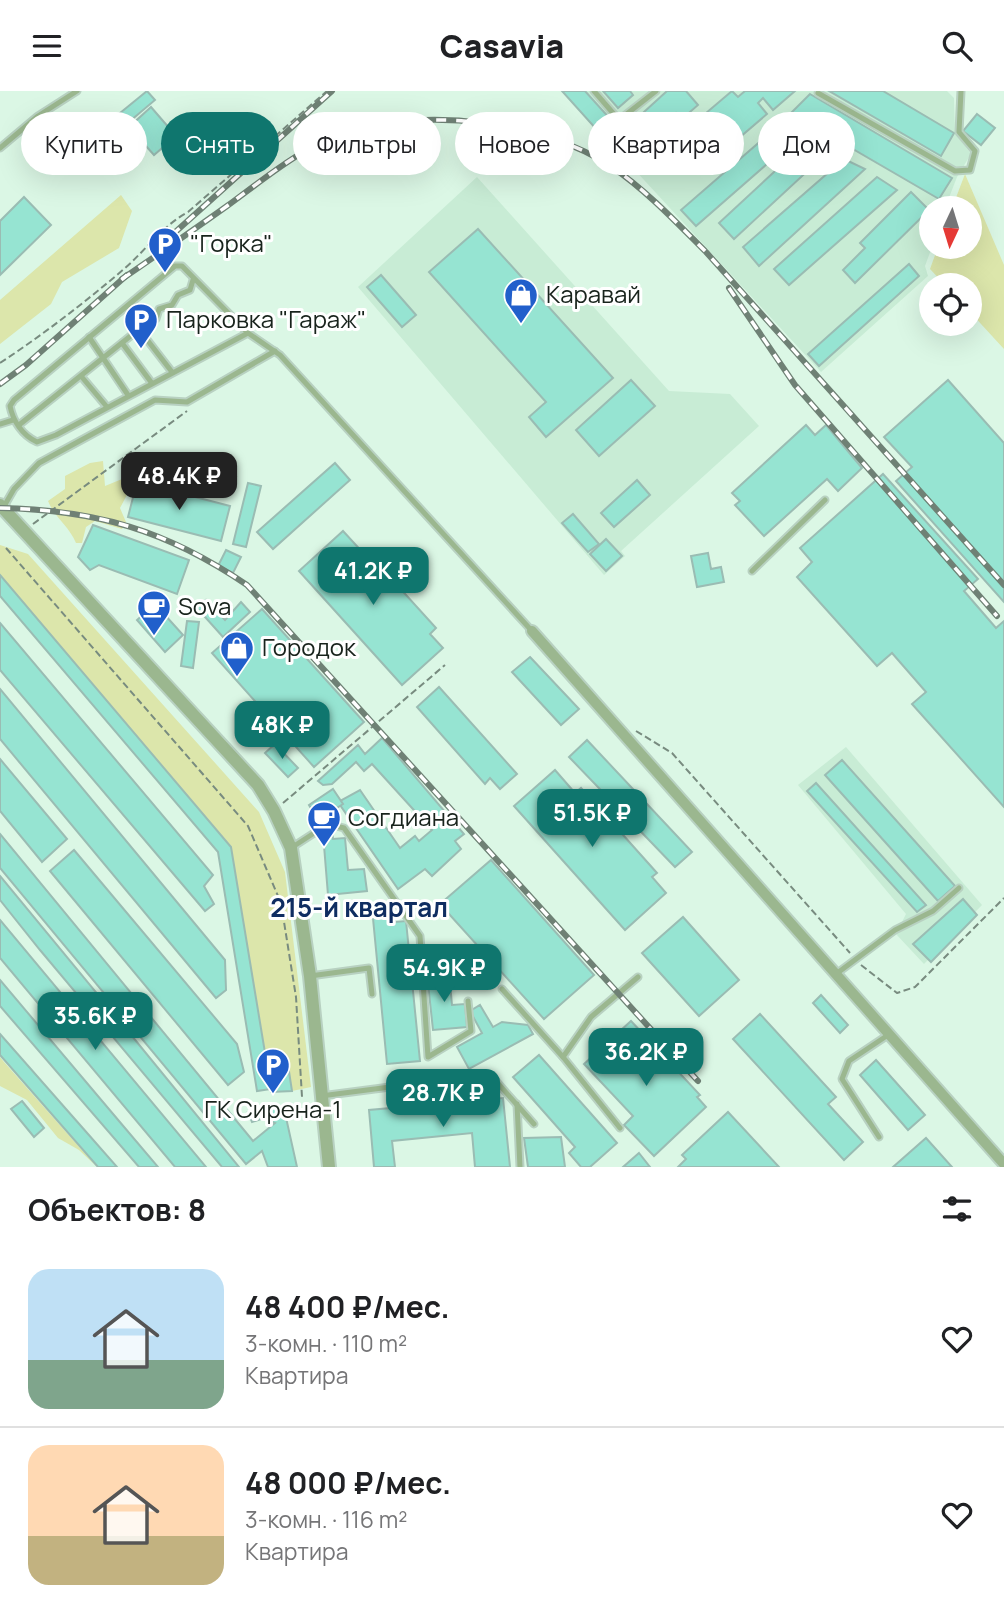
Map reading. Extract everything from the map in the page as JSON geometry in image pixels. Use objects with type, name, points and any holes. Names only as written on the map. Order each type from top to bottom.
[{"type":"street","points":[[1,508],[258,785],[274,810],[291,848],[310,976],[329,1167]]},
{"type":"street","points":[[532,631],[1004,1164]]},
{"type":"lane","points":[[0,148],[38,115],[77,91]]},
{"type":"lane","points":[[594,91],[619,120],[652,92]]},
{"type":"lane","points":[[818,93],[955,171],[970,170],[975,151],[959,132],[961,91]]},
{"type":"lane","points":[[248,333],[151,382],[56,435],[37,442],[27,437],[13,420],[10,406],[14,400],[175,266],[183,267],[248,333],[275,351],[532,631]]},
{"type":"lane","points":[[19,425],[122,343],[143,322],[156,319],[159,309],[176,302],[178,295],[190,291],[193,280]]},
{"type":"lane","points":[[138,328],[172,372]]},
{"type":"lane","points":[[89,337],[105,357],[128,395]]},
{"type":"lane","points":[[122,343],[151,382]]},
{"type":"lane","points":[[1,508],[14,489],[39,463],[155,400],[187,401],[275,351]]},
{"type":"lane","points":[[81,376],[107,407]]},
{"type":"lane","points":[[0,424],[13,420]]},
{"type":"lane","points":[[752,571],[825,500]]},
{"type":"lane","points":[[291,848],[328,824],[344,828],[406,914],[420,936],[428,1057],[471,1031],[468,1001]]},
{"type":"lane","points":[[835,976],[895,930],[933,911],[959,888]]},
{"type":"lane","points":[[310,976],[369,968],[372,993]]},
{"type":"lane","points":[[562,1057],[590,1017],[638,977]]},
{"type":"lane","points":[[502,989],[620,1128]]},
{"type":"lane","points":[[879,1137],[842,1079],[849,1061],[888,1035]]},
{"type":"lane","points":[[321,1096],[474,1076],[495,1080],[534,1124]]},
{"type":"lane","points":[[517,1103],[520,1167]]},
{"type":"path","points":[[0,363],[48,332],[127,266],[165,225],[188,212],[327,91]]},
{"type":"path","points":[[24,530],[195,404]]},
{"type":"path","points":[[6,548],[248,826],[281,904],[296,997],[302,1097]]},
{"type":"path","points":[[274,810],[445,665]]},
{"type":"path","points":[[628,726],[672,753],[855,960],[897,993],[915,987],[1004,898]]},
{"type":"shaded area","points":[[562,91],[947,91],[954,98],[955,133],[971,154],[950,196],[919,196],[919,259],[928,259],[925,266],[927,273],[919,273],[919,284],[821,372],[639,175],[744,175],[744,112],[588,112],[588,119]]},
{"type":"shaded area","name":"Каравай","points":[[477,177],[669,391],[730,394],[759,426],[621,551],[625,556],[604,575],[358,287]]},
{"type":"shaded area","points":[[846,747],[982,905],[924,964],[896,934],[906,914],[798,785]]},
{"type":"green space","points":[[965,174],[974,196],[957,196]]},
{"type":"green space","points":[[121,195],[132,211],[119,248],[62,282],[51,304],[0,344],[0,300]]},
{"type":"green space","points":[[982,214],[1004,265],[1004,349],[982,325],[982,273],[934,273],[930,269],[934,259],[982,259]]},
{"type":"green space","points":[[103,461],[105,486],[127,477],[129,491],[120,508],[126,522],[122,529],[95,521],[86,527],[82,543],[76,543],[48,501],[65,489],[65,476],[90,463]]},
{"type":"green space","points":[[0,545],[28,554],[259,812],[285,872],[311,1087],[292,1091],[288,1065],[268,1068],[231,847],[0,575]]},
{"type":"green space","points":[[0,1057],[97,1167],[79,1150],[58,1138],[27,1100],[0,1086]]},
{"type":"building","points":[[147,91],[155,100],[141,112],[121,112]]},
{"type":"building","points":[[562,91],[585,91],[604,112],[588,112],[588,120]]},
{"type":"building","points":[[603,91],[630,91],[633,95],[618,108]]},
{"type":"building","points":[[667,91],[686,91],[698,105],[690,112],[644,112]]},
{"type":"building","points":[[732,91],[738,97],[745,91],[795,91],[773,110],[763,98],[758,103],[765,112],[758,112],[758,122],[744,134],[744,112],[707,112]]},
{"type":"building","points":[[829,91],[883,91],[954,133],[941,156]]},
{"type":"building","points":[[810,94],[840,112],[792,112]]},
{"type":"building","points":[[151,107],[161,119],[161,149],[154,155],[147,147],[146,112]]},
{"type":"building","points":[[977,114],[995,128],[981,145],[963,131]]},
{"type":"building","points":[[855,121],[952,178],[941,196],[934,196],[855,150]]},
{"type":"building","points":[[758,143],[758,172],[696,226],[681,210],[721,175],[744,175],[744,155]]},
{"type":"building","points":[[855,164],[865,169],[759,266],[743,247],[826,175],[855,175]]},
{"type":"building","points":[[771,175],[803,175],[734,239],[719,223]]},
{"type":"building","points":[[877,177],[897,190],[789,285],[774,269]]},
{"type":"building","points":[[911,192],[919,200],[919,220],[855,283],[843,270],[865,248],[860,243]]},
{"type":"building","points":[[24,197],[51,225],[0,275],[0,221]]},
{"type":"building","name":"Каравай","points":[[478,229],[613,378],[546,437],[529,417],[546,402],[429,272]]},
{"type":"building","points":[[909,264],[919,276],[819,366],[808,354]]},
{"type":"building","points":[[381,275],[416,315],[402,327],[367,287]]},
{"type":"building","points":[[631,380],[655,406],[599,456],[576,430]]},
{"type":"building","points":[[948,380],[1004,443],[1004,602],[896,481],[912,467],[884,437]]},
{"type":"building","points":[[806,425],[815,435],[826,425],[862,468],[838,491],[827,479],[764,536],[735,505],[740,501],[732,493]]},
{"type":"building","points":[[157,455],[236,477],[232,488],[153,467]]},
{"type":"building","points":[[335,463],[350,480],[273,549],[257,532]]},
{"type":"building","points":[[883,474],[978,579],[964,591],[996,628],[1004,621],[1004,807],[912,704],[926,692],[892,653],[877,666],[797,577],[812,562],[800,548]]},
{"type":"building","points":[[637,480],[650,495],[614,527],[601,513]]},
{"type":"building","points":[[137,482],[230,506],[221,541],[128,517]]},
{"type":"building","points":[[248,483],[261,486],[246,547],[233,544]]},
{"type":"building","points":[[573,514],[599,544],[588,552],[562,523]]},
{"type":"building","points":[[93,525],[189,560],[177,594],[99,565],[90,570],[78,557]]},
{"type":"building","points":[[343,531],[365,555],[368,553],[436,628],[430,634],[443,648],[402,685],[299,571]]},
{"type":"building","points":[[606,539],[622,556],[606,571],[590,554]]},
{"type":"building","points":[[226,550],[241,557],[233,573],[218,566]]},
{"type":"building","points":[[708,553],[711,569],[721,567],[724,582],[697,587],[691,556]]},
{"type":"building","points":[[0,575],[231,847],[271,1089],[257,1091],[218,852],[0,596]]},
{"type":"building","points":[[206,600],[225,620],[241,602],[250,612],[223,637],[197,608]]},
{"type":"building","points":[[155,604],[183,635],[165,652],[137,620]]},
{"type":"building","points":[[262,609],[364,722],[314,767],[212,653]]},
{"type":"building","points":[[187,621],[199,622],[193,668],[181,666]]},
{"type":"building","points":[[0,623],[213,875],[204,886],[214,904],[205,911],[0,670]]},
{"type":"building","points":[[530,657],[579,709],[561,725],[512,672]]},
{"type":"building","points":[[439,687],[517,774],[500,789],[490,778],[485,784],[417,707]]},
{"type":"building","points":[[0,689],[225,960],[226,990],[216,998],[0,739]]},
{"type":"building","points":[[382,738],[464,834],[455,841],[461,849],[432,876],[425,869],[398,889],[338,802],[360,790],[400,848],[415,836],[419,841],[432,830],[372,764],[364,771],[356,762],[332,784],[323,785],[318,781],[358,745],[365,754]]},
{"type":"building","points":[[587,740],[692,852],[675,867],[569,757]]},
{"type":"building","points":[[275,744],[298,768],[288,777],[265,753]]},
{"type":"building","points":[[0,759],[67,839],[42,862],[0,811]]},
{"type":"building","points":[[842,760],[955,886],[938,901],[825,775]]},
{"type":"building","points":[[555,770],[575,793],[581,788],[657,873],[652,877],[666,893],[625,930],[514,806]]},
{"type":"building","points":[[816,783],[926,905],[917,912],[807,791]]},
{"type":"building","points":[[333,789],[343,804],[318,820],[309,805]]},
{"type":"building","points":[[332,832],[333,839],[345,838],[348,870],[364,869],[367,891],[328,895],[323,833]]},
{"type":"building","points":[[0,834],[253,1141],[275,1123],[264,1118],[252,1122],[248,1112],[274,1105],[285,1113],[297,1167],[268,1167],[262,1151],[246,1164],[0,868]]},
{"type":"building","points":[[74,850],[237,1044],[244,1072],[228,1085],[50,871]]},
{"type":"building","points":[[491,860],[594,975],[544,1019],[440,904]]},
{"type":"building","points":[[0,876],[239,1167],[222,1167],[40,950],[0,900]]},
{"type":"building","points":[[963,899],[977,915],[931,962],[913,944]]},
{"type":"building","points":[[393,906],[395,922],[406,921],[420,1061],[387,1064],[372,908]]},
{"type":"building","points":[[683,917],[739,980],[699,1016],[642,953]]},
{"type":"building","points":[[0,920],[206,1167],[175,1167],[0,958]]},
{"type":"building","points":[[449,972],[452,1005],[465,1004],[467,1027],[433,1030],[427,974]]},
{"type":"building","points":[[0,980],[158,1167],[139,1167],[0,1006]]},
{"type":"building","points":[[821,995],[848,1025],[840,1033],[813,1003]]},
{"type":"building","points":[[480,1005],[493,1027],[502,1022],[528,1025],[533,1034],[469,1069],[457,1047],[482,1033],[470,1011]]},
{"type":"building","points":[[760,1014],[836,1097],[828,1104],[863,1142],[844,1160],[733,1039]]},
{"type":"building","points":[[631,1021],[700,1095],[697,1097],[706,1107],[654,1156],[624,1125],[633,1116],[584,1064]]},
{"type":"building","points":[[0,1034],[117,1167],[98,1167],[0,1055]]},
{"type":"building","points":[[539,1055],[617,1143],[590,1167],[581,1167],[569,1153],[575,1147],[513,1077]]},
{"type":"building","points":[[876,1060],[925,1115],[908,1130],[860,1075]]},
{"type":"building","points":[[288,1065],[292,1091],[271,1092],[268,1068]]},
{"type":"building","points":[[503,1098],[510,1167],[475,1167],[472,1133],[392,1141],[395,1167],[374,1167],[369,1110]]},
{"type":"building","points":[[22,1101],[44,1128],[34,1137],[11,1109]]},
{"type":"building","points":[[728,1112],[779,1167],[678,1167],[686,1159],[682,1155]]},
{"type":"building","points":[[561,1137],[565,1167],[528,1167],[524,1138]]},
{"type":"building","points":[[926,1138],[952,1167],[893,1167]]},
{"type":"building","points":[[639,1153],[650,1167],[623,1167]]},
{"type":"railway","points":[[172,235],[332,91]]},
{"type":"railway","points":[[122,279],[285,164],[316,145],[349,131],[413,120],[449,120],[519,129],[553,139],[584,151],[612,167],[672,218],[706,252],[1004,585]]},
{"type":"railway","points":[[0,384],[26,365],[127,275]]},
{"type":"railway","points":[[729,288],[795,385],[997,616]]},
{"type":"railway","points":[[0,508],[68,513],[130,527],[188,550],[247,585],[698,1081]]},
{"type":"place","name":"\"Горка\"","points":[[165,274]]},
{"type":"place","name":"Каравай","points":[[521,325]]},
{"type":"place","name":"Парковка \"Гараж\"","points":[[141,350]]},
{"type":"place","name":"Sova","points":[[154,637]]},
{"type":"place","name":"Городок","points":[[237,678]]},
{"type":"place","name":"Согдиана","points":[[324,848]]},
{"type":"place","name":"ГК Сирена-1","points":[[273,1095]]},
{"type":"district","name":"215-й квартал","points":[[359,908]]}]
